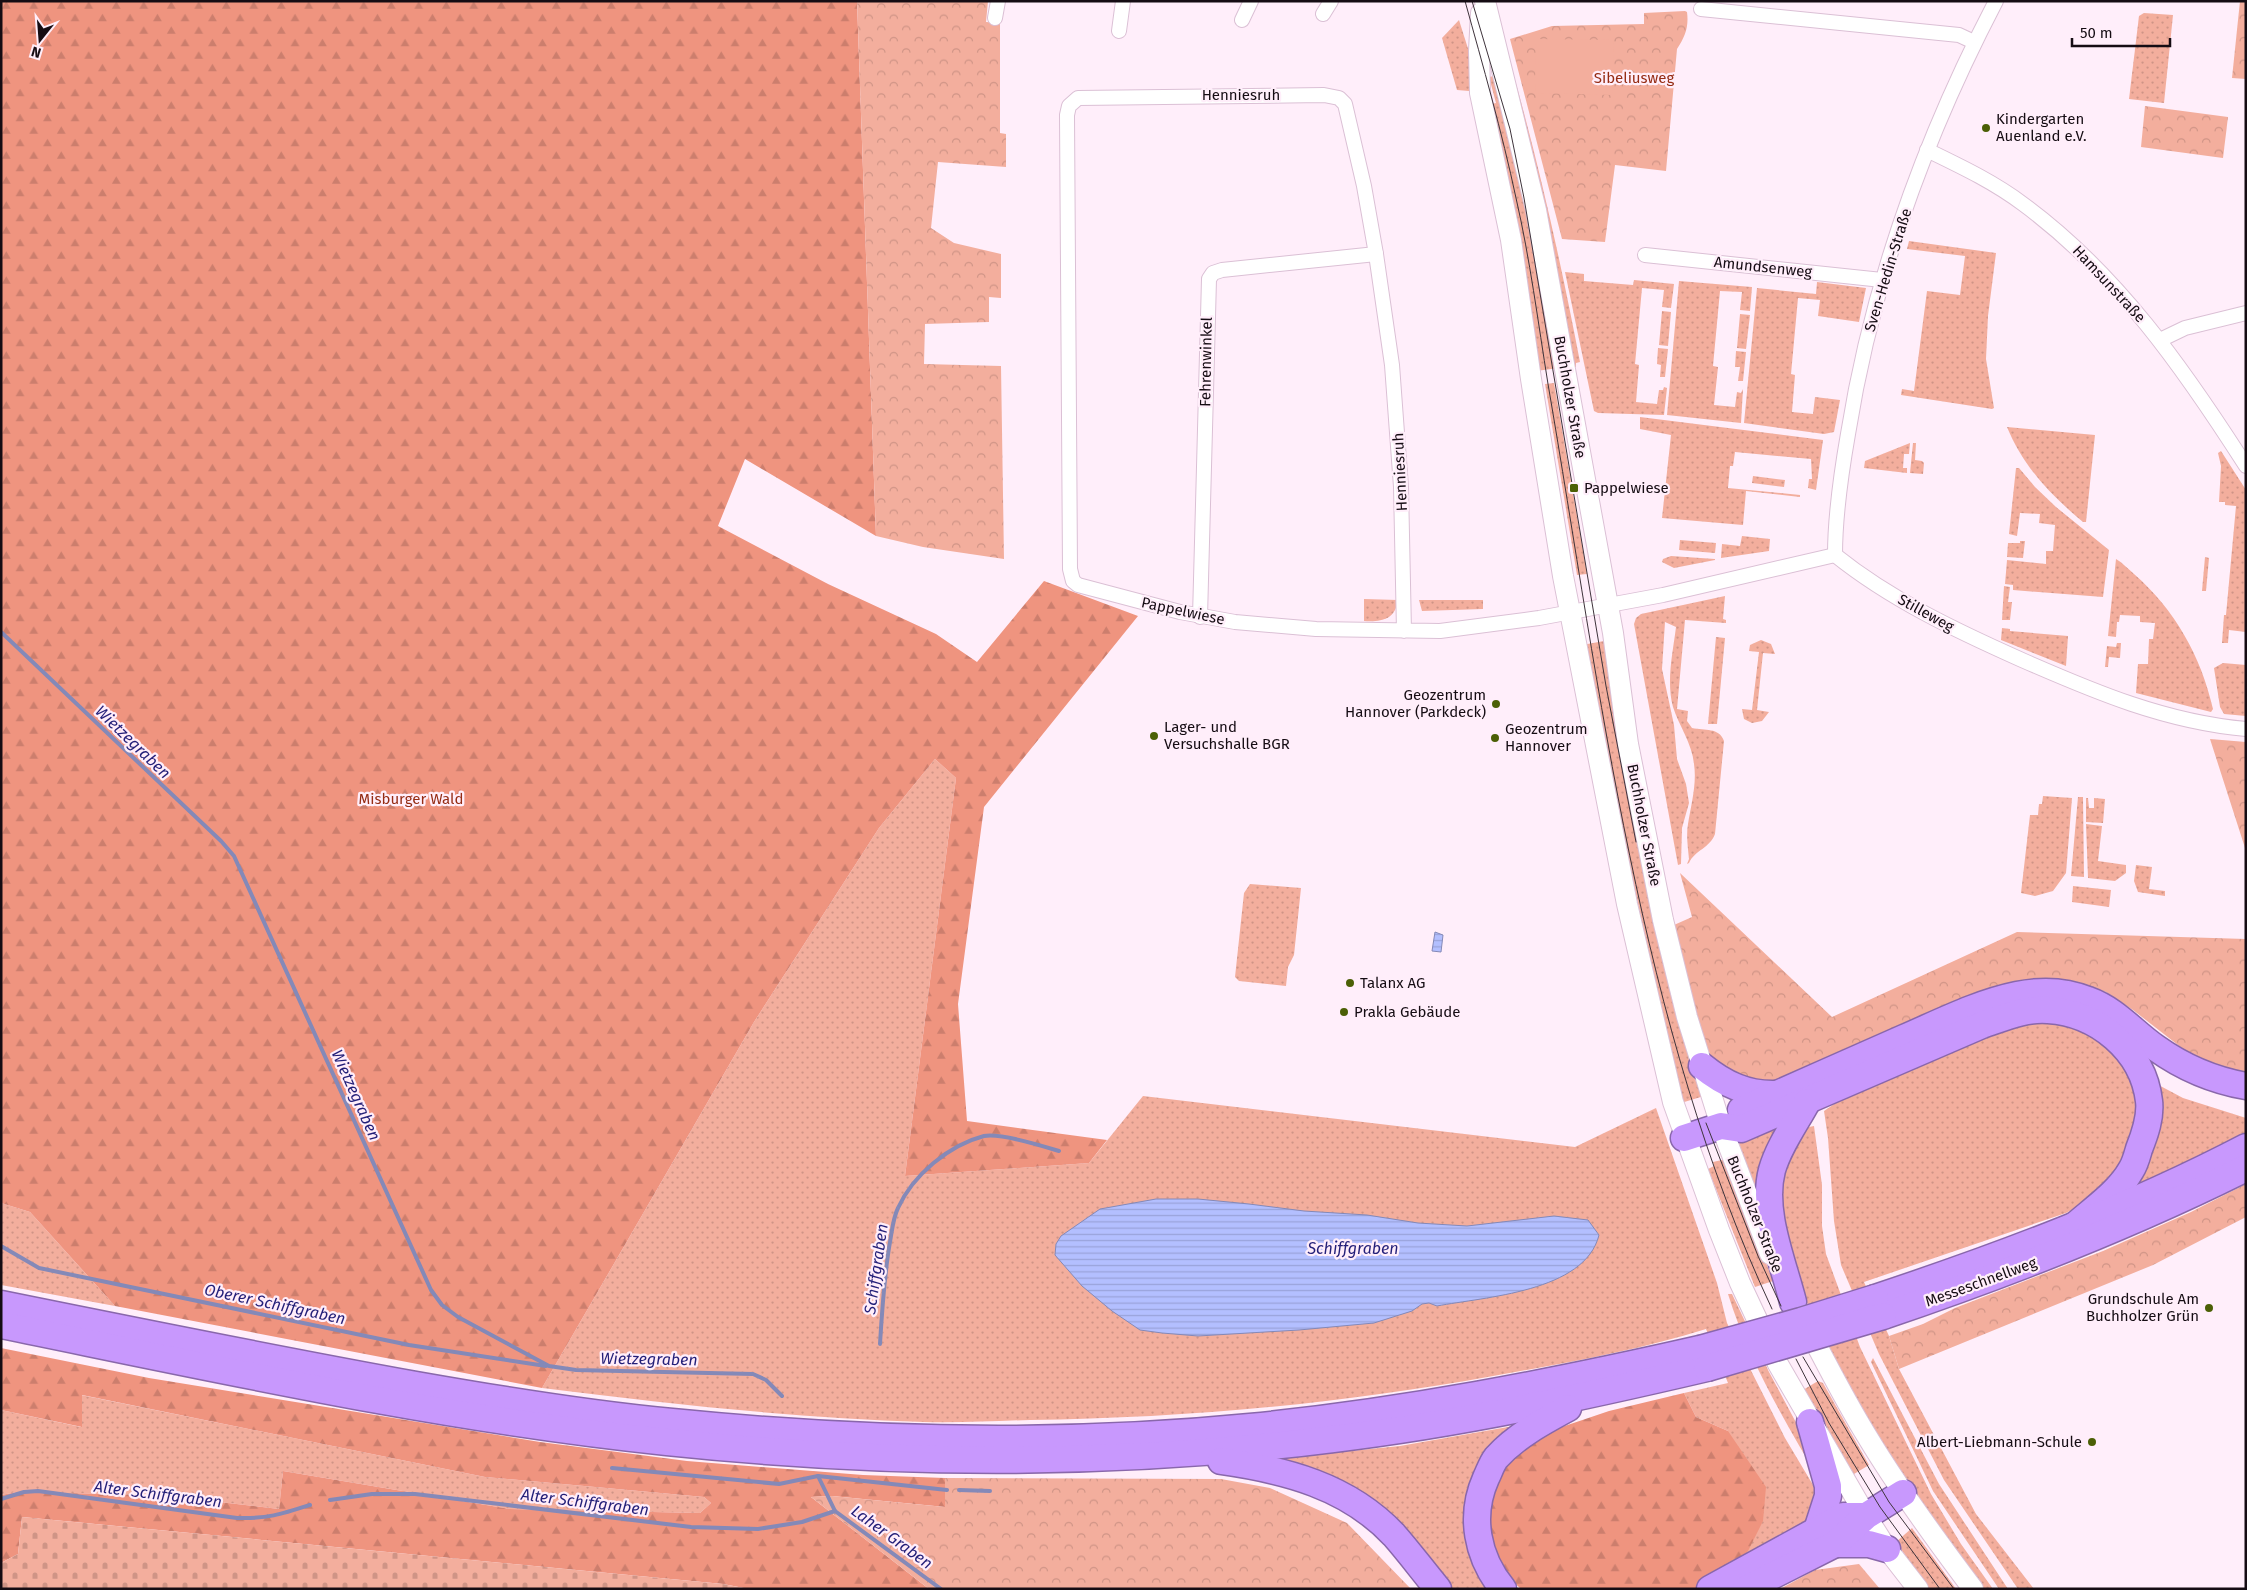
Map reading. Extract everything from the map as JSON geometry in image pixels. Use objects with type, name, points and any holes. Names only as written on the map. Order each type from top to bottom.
[{"type":"highway","points":[[1684,1138],[1721,1126],[1738,1111],[1969,1010],[2018,995],[2041,992],[2071,995],[2093,1002],[2114,1013],[2179,1064],[2205,1076],[2246,1086]]},
{"type":"highway","points":[[1721,1126],[1741,1129],[1807,1102],[1973,1028],[2007,1016],[2029,1010],[2069,1013],[2095,1022],[2129,1051],[2146,1084],[2149,1103],[2146,1130],[2132,1169],[2120,1186],[2072,1228]]},
{"type":"highway","points":[[1702,1066],[1736,1088],[1760,1095],[1777,1094]]},
{"type":"highway","points":[[1793,1302],[1770,1215],[1770,1185],[1777,1158],[1807,1102]]},
{"type":"highway","points":[[973,1449],[1070,1459],[1252,1448],[1377,1434],[1465,1420],[1593,1395],[1704,1358],[1801,1322],[1879,1307],[1949,1274],[2072,1228],[2138,1200],[2246,1147]]},
{"type":"highway","name":"Messeschnellweg","points":[[1879,1307],[2058,1254],[2181,1200],[2246,1168]]},
{"type":"highway","points":[[1,1304],[333,1370],[590,1412],[669,1422],[789,1432],[925,1449]]},
{"type":"highway","points":[[1,1325],[340,1393],[569,1430],[668,1443],[779,1452],[973,1449],[1249,1427],[1382,1411],[1704,1358]]},
{"type":"highway","points":[[1502,1589],[1492,1576],[1480,1550],[1477,1521],[1480,1493],[1495,1459],[1530,1429],[1593,1395]]},
{"type":"highway","points":[[1810,1422],[1828,1486],[1826,1537]]},
{"type":"highway","points":[[1163,1454],[1260,1466],[1292,1474],[1351,1499],[1394,1535],[1438,1589]]},
{"type":"highway","points":[[1710,1589],[1826,1537],[1866,1516],[1903,1493]]},
{"type":"highway","points":[[1746,1589],[1826,1537],[1888,1549]]},
{"type":"main road","name":"Buchholzer Straße","points":[[1483,1],[1536,210],[1613,633],[1628,744],[1672,963],[1702,1066],[1721,1126],[1770,1255],[1793,1302],[1868,1439],[1903,1493],[1972,1589]]},
{"type":"main road","name":"Buchholzer Straße","points":[[1483,1],[1479,52],[1480,93],[1511,240],[1531,379],[1570,612],[1642,972],[1673,1102],[1684,1138],[1740,1283],[1778,1364],[1866,1516],[1918,1589]]},
{"type":"street","points":[[995,18],[998,1]]},
{"type":"street","points":[[1119,31],[1123,1]]},
{"type":"street","points":[[1242,20],[1251,1]]},
{"type":"street","points":[[1323,14],[1331,1]]},
{"type":"street","name":"Sven-Hedin-Straße","points":[[1835,555],[1836,516],[1854,395],[1882,280],[1928,150],[1974,42],[1996,1]]},
{"type":"street","points":[[1701,9],[1959,35],[1974,42]]},
{"type":"street","name":"Henniesruh","points":[[1070,569],[1067,115],[1069,106],[1073,101],[1086,96],[1324,95],[1339,98],[1347,109],[1376,254],[1392,365],[1396,414],[1403,520],[1404,631]]},
{"type":"street","name":"Hamsunstraße","points":[[1928,150],[1984,179],[2022,202],[2059,232],[2114,287],[2160,340],[2196,388],[2246,466]]},
{"type":"street","name":"Fehrenwinkel","points":[[1200,616],[1209,279],[1213,273],[1222,270],[1376,254]]},
{"type":"street","name":"Amundsenweg","points":[[1645,255],[1882,280]]},
{"type":"street","points":[[2160,340],[2185,328],[2246,313]]},
{"type":"street","points":[[1607,606],[1835,555]]},
{"type":"street","name":"Stilleweg","points":[[1835,555],[1865,579],[1945,625],[2088,689],[2167,716],[2214,726],[2246,729]]},
{"type":"street","name":"Pappelwiese","points":[[1070,569],[1074,581],[1084,588],[1200,616],[1286,627],[1440,631],[1607,606]]},
{"type":"green space","name":"Misburger Wald","points":[[1,1],[857,1],[876,536],[745,459],[718,526],[828,584],[936,634],[977,662],[1044,581],[1138,616],[984,807],[958,1004],[967,1121],[1107,1140],[1089,1163],[905,1176],[956,778],[935,759],[879,828],[754,1022],[542,1388],[115,1306],[30,1212],[1,1203]]},
{"type":"green space","points":[[857,1],[988,1],[986,22],[1000,23],[1000,133],[1006,134],[1006,167],[938,162],[931,228],[954,243],[1001,254],[1001,298],[989,297],[989,322],[925,324],[924,364],[1001,366],[1004,559],[923,547],[876,536]]},
{"type":"green space","points":[[2240,1],[2246,1],[2246,79],[2232,78]]},
{"type":"green space","name":"Sibeliusweg","points":[[1687,12],[1687,27],[1677,49],[1666,171],[1615,165],[1605,242],[1562,239],[1510,39],[1552,26],[1644,24],[1644,13]]},
{"type":"green space","points":[[2144,13],[2173,15],[2164,103],[2129,99],[2139,16]]},
{"type":"green space","points":[[1459,20],[1470,55],[1471,89],[1469,91],[1457,90],[1442,38]]},
{"type":"green space","points":[[1502,35],[1525,116],[1555,238],[1580,362],[1576,363],[1576,367],[1573,367]]},
{"type":"green space","points":[[1536,39],[1614,40],[1612,95],[1535,93]]},
{"type":"green space","points":[[1499,75],[1559,368],[1536,371],[1488,105],[1496,103],[1489,77]]},
{"type":"green space","points":[[2145,106],[2228,117],[2223,158],[2141,147]]},
{"type":"green space","points":[[1909,241],[1996,253],[1988,316],[1986,359],[1994,408],[1901,395],[1902,389],[1914,391],[1927,291],[1960,295],[1965,256],[1907,249]]},
{"type":"green space","points":[[1565,272],[1584,274],[1584,281],[1633,285],[1634,280],[1674,284],[1671,308],[1662,307],[1664,290],[1642,288],[1635,364],[1639,365],[1636,402],[1657,404],[1659,390],[1663,390],[1664,387],[1667,388],[1664,415],[1598,413],[1594,411]]},
{"type":"green space","points":[[1679,281],[1752,287],[1750,311],[1740,310],[1742,292],[1720,291],[1713,366],[1718,367],[1714,405],[1735,407],[1737,392],[1741,393],[1743,389],[1741,423],[1667,415]]},
{"type":"green space","points":[[1817,282],[1866,288],[1859,322],[1818,316],[1820,300],[1798,298],[1791,374],[1795,375],[1792,412],[1813,414],[1815,397],[1840,400],[1834,432],[1824,434],[1744,423],[1757,288],[1816,294]]},
{"type":"green space","points":[[1662,311],[1671,312],[1668,346],[1659,345]]},
{"type":"green space","points":[[1740,314],[1750,315],[1746,349],[1737,348]]},
{"type":"green space","points":[[1658,348],[1668,349],[1665,377],[1660,377],[1661,365],[1657,364]]},
{"type":"green space","points":[[1736,351],[1746,352],[1743,381],[1738,381],[1740,367],[1735,367]]},
{"type":"green space","points":[[1554,383],[1587,574],[1577,575],[1545,384]]},
{"type":"green space","points":[[1640,417],[1823,440],[1816,490],[1808,488],[1809,479],[1812,479],[1811,459],[1735,452],[1733,466],[1730,466],[1728,488],[1800,495],[1800,497],[1746,491],[1743,525],[1662,518],[1671,435],[1640,429]]},
{"type":"green space","points":[[2007,427],[2095,435],[2086,522],[2083,522],[2066,507],[2036,476],[2020,453]]},
{"type":"green space","points":[[1910,443],[1909,454],[1904,454],[1903,468],[1907,468],[1907,473],[1864,468],[1865,461]]},
{"type":"green space","points":[[1913,443],[1916,443],[1915,460],[1924,463],[1923,474],[1910,473]]},
{"type":"green space","points":[[2221,451],[2246,490],[2246,632],[2229,630],[2228,643],[2222,643],[2236,506],[2225,505],[2225,502],[2219,502],[2221,466],[2218,453]]},
{"type":"green space","points":[[2016,468],[2019,468],[2056,507],[2109,550],[2103,597],[2013,590],[2013,585],[2005,584],[2007,560],[2046,564],[2046,551],[2053,551],[2055,525],[2039,523],[2040,514],[2020,513],[2017,536],[2009,534]]},
{"type":"green space","points":[[1753,476],[1785,480],[1784,487],[1752,483]]},
{"type":"green space","points":[[1742,536],[1770,539],[1769,551],[1721,558],[1722,544],[1740,546]]},
{"type":"green space","points":[[1680,540],[1716,543],[1715,553],[1679,550]]},
{"type":"green space","points":[[2020,541],[2025,541],[2023,558],[2007,557],[2008,543],[2020,543]]},
{"type":"green space","points":[[1671,556],[1715,560],[1674,568],[1662,562],[1663,559]]},
{"type":"green space","points":[[2205,557],[2209,558],[2206,591],[2202,591]]},
{"type":"green space","points":[[2116,559],[2149,588],[2174,619],[2184,635],[2194,652],[2208,689],[2213,709],[2211,712],[2136,693],[2138,664],[2148,664],[2149,639],[2153,639],[2155,623],[2140,622],[2140,616],[2120,615],[2119,622],[2117,622],[2116,637],[2108,636]]},
{"type":"green space","points":[[2004,586],[2010,587],[2008,602],[2012,602],[2010,620],[2002,620]]},
{"type":"green space","points":[[1725,596],[1723,619],[1726,620],[1726,623],[1685,620],[1677,709],[1688,711],[1687,721],[1692,728],[1719,733],[1724,741],[1715,834],[1710,843],[1687,864],[1689,859],[1687,828],[1695,772],[1691,749],[1673,707],[1671,697],[1671,667],[1676,627],[1665,622],[1662,669],[1674,725],[1677,759],[1686,784],[1689,803],[1682,828],[1681,864],[1678,865],[1634,624],[1636,618],[1641,614]]},
{"type":"green space","points":[[1364,599],[1398,600],[1394,612],[1390,616],[1381,620],[1364,621]]},
{"type":"green space","points":[[1419,600],[1483,600],[1483,609],[1422,611]]},
{"type":"green space","points":[[2002,628],[2010,629],[2010,631],[2068,636],[2066,666],[2001,640]]},
{"type":"green space","points":[[1716,637],[1725,638],[1717,724],[1708,724]]},
{"type":"green space","points":[[1761,640],[1771,644],[1775,654],[1763,653],[1757,710],[1769,712],[1762,721],[1752,723],[1744,719],[1742,709],[1752,710],[1759,652],[1749,651],[1750,645]]},
{"type":"green space","points":[[1604,641],[1652,918],[1675,1011],[1704,1096],[1681,1103],[1582,645]]},
{"type":"green space","points":[[2117,643],[2121,643],[2120,658],[2109,657],[2108,667],[2105,667],[2107,646],[2116,647]]},
{"type":"green space","points":[[2223,663],[2246,665],[2246,716],[2224,714],[2220,707],[2214,668]]},
{"type":"green space","points":[[2210,739],[2246,742],[2246,851]]},
{"type":"green space","points":[[935,759],[956,778],[905,1176],[1089,1163],[1143,1096],[1575,1147],[1656,1108],[1717,1283],[1727,1323],[1785,1438],[1822,1500],[1808,1527],[1732,1570],[1728,1431],[1696,1417],[1684,1393],[1728,1383],[1706,1329],[1600,1356],[1436,1386],[1262,1408],[1088,1419],[963,1422],[876,1420],[733,1410],[542,1388],[754,1022],[879,828]]},
{"type":"green space","points":[[2043,796],[2072,798],[2066,873],[2053,891],[2035,896],[2021,893],[2030,815],[2038,815],[2039,804],[2042,804]]},
{"type":"green space","points":[[2078,797],[2083,797],[2084,877],[2071,876]]},
{"type":"green space","points":[[2086,798],[2088,798],[2089,808],[2094,808],[2094,798],[2105,799],[2103,823],[2086,822]]},
{"type":"green space","points":[[2086,824],[2102,826],[2098,861],[2126,865],[2126,873],[2115,881],[2088,878]]},
{"type":"green space","points":[[2136,865],[2152,867],[2149,889],[2165,891],[2165,896],[2138,892],[2134,881]]},
{"type":"green space","points":[[1680,873],[1832,1017],[2017,932],[2246,939],[2246,1073],[2208,1063],[2187,1052],[2133,1010],[2106,992],[2076,982],[2046,978],[2010,983],[1966,998],[1777,1084],[1730,1081],[1705,1051],[1674,925],[1692,917]]},
{"type":"green space","points":[[1250,884],[1301,888],[1294,955],[1288,967],[1286,986],[1239,981],[1235,977],[1244,893]]},
{"type":"green space","points":[[2073,886],[2111,890],[2109,907],[2072,902]]},
{"type":"green space","points":[[2032,1021],[2071,1024],[2114,1050],[2130,1074],[2139,1112],[2124,1168],[2079,1206],[2066,1213],[1864,1282],[1889,1336],[1899,1369],[1976,1514],[2034,1589],[2018,1589],[1944,1480],[1879,1354],[1841,1265],[1834,1221],[1828,1138],[1824,1111],[1849,1094],[1987,1033]]},
{"type":"green space","points":[[2151,1081],[2183,1098],[2246,1118],[2246,1133],[2133,1188]]},
{"type":"green space","points":[[1787,1118],[1758,1198],[1737,1140]]},
{"type":"green space","points":[[1814,1126],[1822,1185],[1822,1226],[1826,1254],[1860,1347],[1931,1494],[1961,1544],[1993,1589],[1982,1589],[1954,1552],[1879,1440],[1832,1356],[1794,1275],[1776,1188],[1796,1141],[1809,1127]]},
{"type":"green space","points":[[1726,1159],[1773,1281],[1755,1287],[1708,1169],[1714,1166],[1713,1162]]},
{"type":"green space","points":[[2246,1184],[2246,1217],[2153,1265],[1899,1369],[1889,1336],[1923,1324],[1955,1308],[2103,1251],[2191,1212]]},
{"type":"green space","points":[[1,1203],[30,1212],[115,1306],[1,1285]]},
{"type":"green space","points":[[1728,1294],[1732,1294],[1769,1372],[1800,1430],[1820,1481],[1768,1390],[1736,1318]]},
{"type":"green space","points":[[1,1348],[149,1378],[540,1442],[687,1461],[863,1475],[945,1478],[945,1507],[832,1496],[811,1497],[929,1589],[749,1589],[723,1584],[22,1517],[18,1554],[1,1563],[1,1495],[17,1492],[159,1495],[279,1509],[283,1471],[510,1509],[700,1513],[711,1503],[704,1497],[485,1477],[82,1395],[82,1427],[1,1410]]},
{"type":"green space","points":[[1873,1358],[1939,1484],[2008,1589],[1999,1589],[1933,1491],[1871,1362]]},
{"type":"green space","points":[[1818,1381],[1823,1383],[1869,1465],[1854,1474],[1858,1482],[1856,1483],[1803,1390]]},
{"type":"green space","points":[[1684,1393],[1696,1417],[1728,1431],[1766,1487],[1763,1521],[1748,1551],[1732,1570],[1697,1589],[1521,1589],[1509,1578],[1496,1559],[1491,1540],[1488,1508],[1496,1484],[1505,1466],[1544,1433],[1609,1411]]},
{"type":"green space","points":[[81,1395],[485,1477],[704,1497],[711,1503],[700,1513],[510,1509],[283,1471],[279,1509],[159,1495],[17,1492],[1,1495],[1,1410],[81,1427]]},
{"type":"green space","points":[[1525,1424],[1490,1589],[1452,1589],[1400,1526],[1271,1459],[1400,1446]]},
{"type":"green space","points":[[945,1478],[1221,1479],[1270,1488],[1347,1523],[1411,1589],[929,1589],[811,1497],[832,1496],[945,1507]]},
{"type":"green space","points":[[22,1517],[723,1584],[749,1589],[1,1589],[1,1563],[18,1554]]},
{"type":"green space","points":[[1912,1528],[1956,1589],[1929,1589],[1896,1542]]},
{"type":"green space","points":[[1859,1564],[1880,1589],[1780,1589],[1815,1570]]},
{"type":"water","points":[[1435,932],[1443,935],[1441,952],[1432,951]]},
{"type":"water","points":[[1156,1199],[1198,1199],[1304,1211],[1367,1215],[1418,1223],[1467,1226],[1554,1216],[1588,1220],[1599,1235],[1590,1254],[1574,1269],[1554,1280],[1505,1295],[1437,1306],[1429,1303],[1422,1304],[1412,1311],[1374,1323],[1198,1336],[1140,1330],[1112,1311],[1082,1286],[1055,1255],[1056,1244],[1061,1236],[1100,1209]]},
{"type":"waterway","name":"Wietzegraben","points":[[1,632],[221,841],[234,856],[431,1290],[442,1305],[458,1317],[549,1366],[576,1370],[753,1374],[766,1380],[782,1396]]},
{"type":"waterway","name":"Schiffgraben","points":[[880,1344],[885,1280],[894,1220],[905,1196],[923,1173],[945,1154],[958,1146],[984,1136],[1010,1138],[1059,1151]]},
{"type":"waterway","name":"Oberer Schiffgraben","points":[[1,1246],[39,1268],[409,1345],[546,1366]]},
{"type":"waterway","points":[[612,1468],[779,1484],[818,1476],[947,1490]]},
{"type":"waterway","name":"Laher Graben","points":[[818,1476],[835,1511],[941,1589]]},
{"type":"waterway","points":[[959,1490],[990,1491]]},
{"type":"waterway","name":"Alter Schiffgraben","points":[[1,1499],[24,1492],[38,1491],[237,1518],[257,1518],[274,1515],[310,1505]]},
{"type":"waterway","name":"Alter Schiffgraben","points":[[330,1500],[372,1494],[415,1494],[691,1527],[758,1529],[802,1522],[835,1511]]},
{"type":"tram line","points":[[1465,1],[1511,173],[1521,221],[1607,737],[1630,855],[1656,972],[1688,1087],[1726,1200],[1772,1309]]},
{"type":"tram line","points":[[1472,1],[1510,129],[1524,198],[1606,686],[1636,842]]},
{"type":"tram line","points":[[1706,1123],[1758,1256],[1781,1306]]},
{"type":"tram line","points":[[1803,1357],[1889,1502],[1954,1589]]},
{"type":"tram line","points":[[1796,1359],[1829,1423],[1880,1507],[1940,1589]]},
{"type":"place","name":"Kindergarten Auenland e.V.","points":[[1986,128]]},
{"type":"place","name":"Pappelwiese","points":[[1574,488]]},
{"type":"place","name":"Geozentrum Hannover (Parkdeck)","points":[[1496,704]]},
{"type":"place","name":"Lager- und Versuchshalle BGR","points":[[1154,736]]},
{"type":"place","name":"Geozentrum Hannover","points":[[1495,738]]},
{"type":"place","name":"Talanx AG","points":[[1350,983]]},
{"type":"place","name":"Prakla Gebäude","points":[[1344,1012]]},
{"type":"place","name":"Grundschule Am Buchholzer Grün","points":[[2209,1308]]},
{"type":"place","name":"Albert-Liebmann-Schule","points":[[2092,1442]]}]
